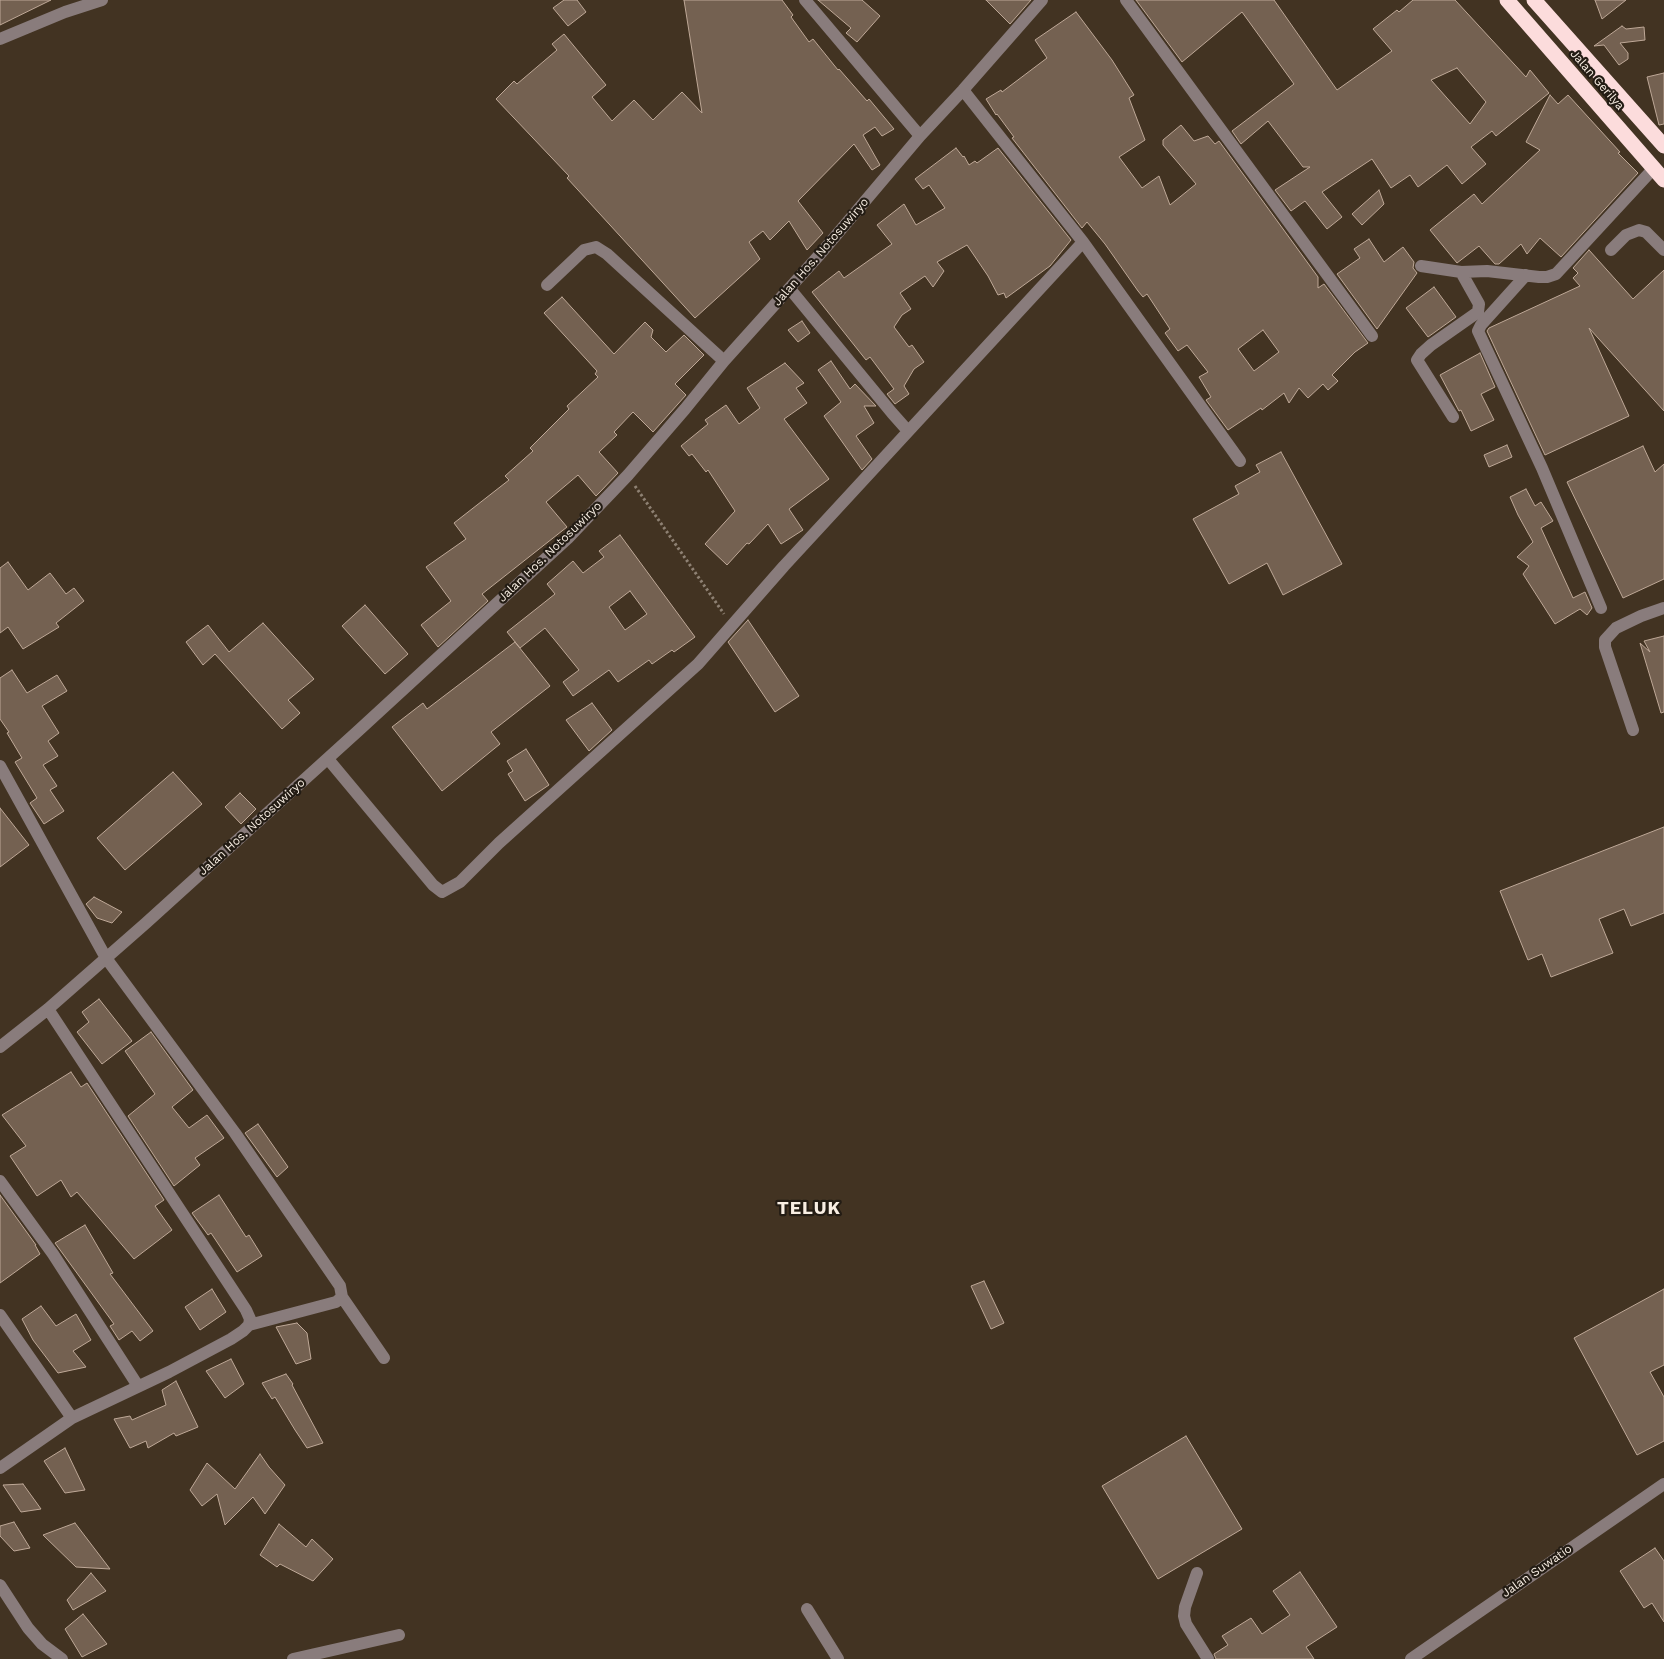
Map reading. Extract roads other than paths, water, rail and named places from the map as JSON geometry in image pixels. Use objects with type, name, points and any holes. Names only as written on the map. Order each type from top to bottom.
[{"type":"highway","name":"Jalan Gerilya","points":[[1507,0],[1664,180]]},
{"type":"highway","name":"Jalan Gerilya","points":[[1534,0],[1664,146]]},
{"type":"highway","points":[[1615,123],[1633,111]]},
{"type":"street","points":[[0,39],[62,6],[102,0]]},
{"type":"street","points":[[805,0],[920,136]]},
{"type":"street","name":"Jalan Hos. Notosuwiryo","points":[[0,1047],[48,1009],[106,958],[328,759],[568,538],[628,475],[724,361],[790,289],[920,136],[964,90],[1042,0]]},
{"type":"street","points":[[1126,0],[1372,336]]},
{"type":"street","points":[[964,90],[1083,242],[1240,461]]},
{"type":"street","points":[[1421,266],[1461,272],[1488,271],[1547,277],[1556,274],[1654,168]]},
{"type":"street","points":[[1611,250],[1626,235],[1639,230],[1646,232],[1664,250]]},
{"type":"street","points":[[328,759],[433,885],[442,892],[460,882],[498,843],[698,664],[908,430],[1083,242]]},
{"type":"street","points":[[547,285],[584,250],[596,247],[607,254],[724,361]]},
{"type":"street","points":[[1452,417],[1418,360],[1421,354],[1431,345],[1478,312],[1479,304],[1461,272]]},
{"type":"street","points":[[1526,275],[1478,331],[1542,468],[1601,608]]},
{"type":"street","points":[[790,289],[908,430]]},
{"type":"street","points":[[1633,730],[1605,647],[1605,640],[1616,628],[1664,608]]},
{"type":"street","points":[[2,775],[106,958],[235,1133],[340,1286],[342,1296],[384,1358]]},
{"type":"street","points":[[48,1009],[246,1310],[250,1319],[249,1326]]},
{"type":"street","points":[[0,1181],[53,1254],[138,1386]]},
{"type":"street","points":[[0,1468],[72,1418],[169,1372],[244,1331],[249,1326],[336,1302],[342,1296]]},
{"type":"street","points":[[0,1315],[72,1418]]},
{"type":"street","name":"Jalan Suwatio","points":[[1411,1659],[1664,1484]]},
{"type":"street","points":[[1197,1573],[1185,1607],[1184,1616],[1186,1624],[1208,1659]]},
{"type":"street","points":[[0,1585],[28,1628],[42,1644],[62,1659]]},
{"type":"street","points":[[807,1608],[838,1659]]},
{"type":"street","points":[[293,1659],[399,1635]]},
{"type":"district","name":"TELUK","points":[[809,1209]]}]
